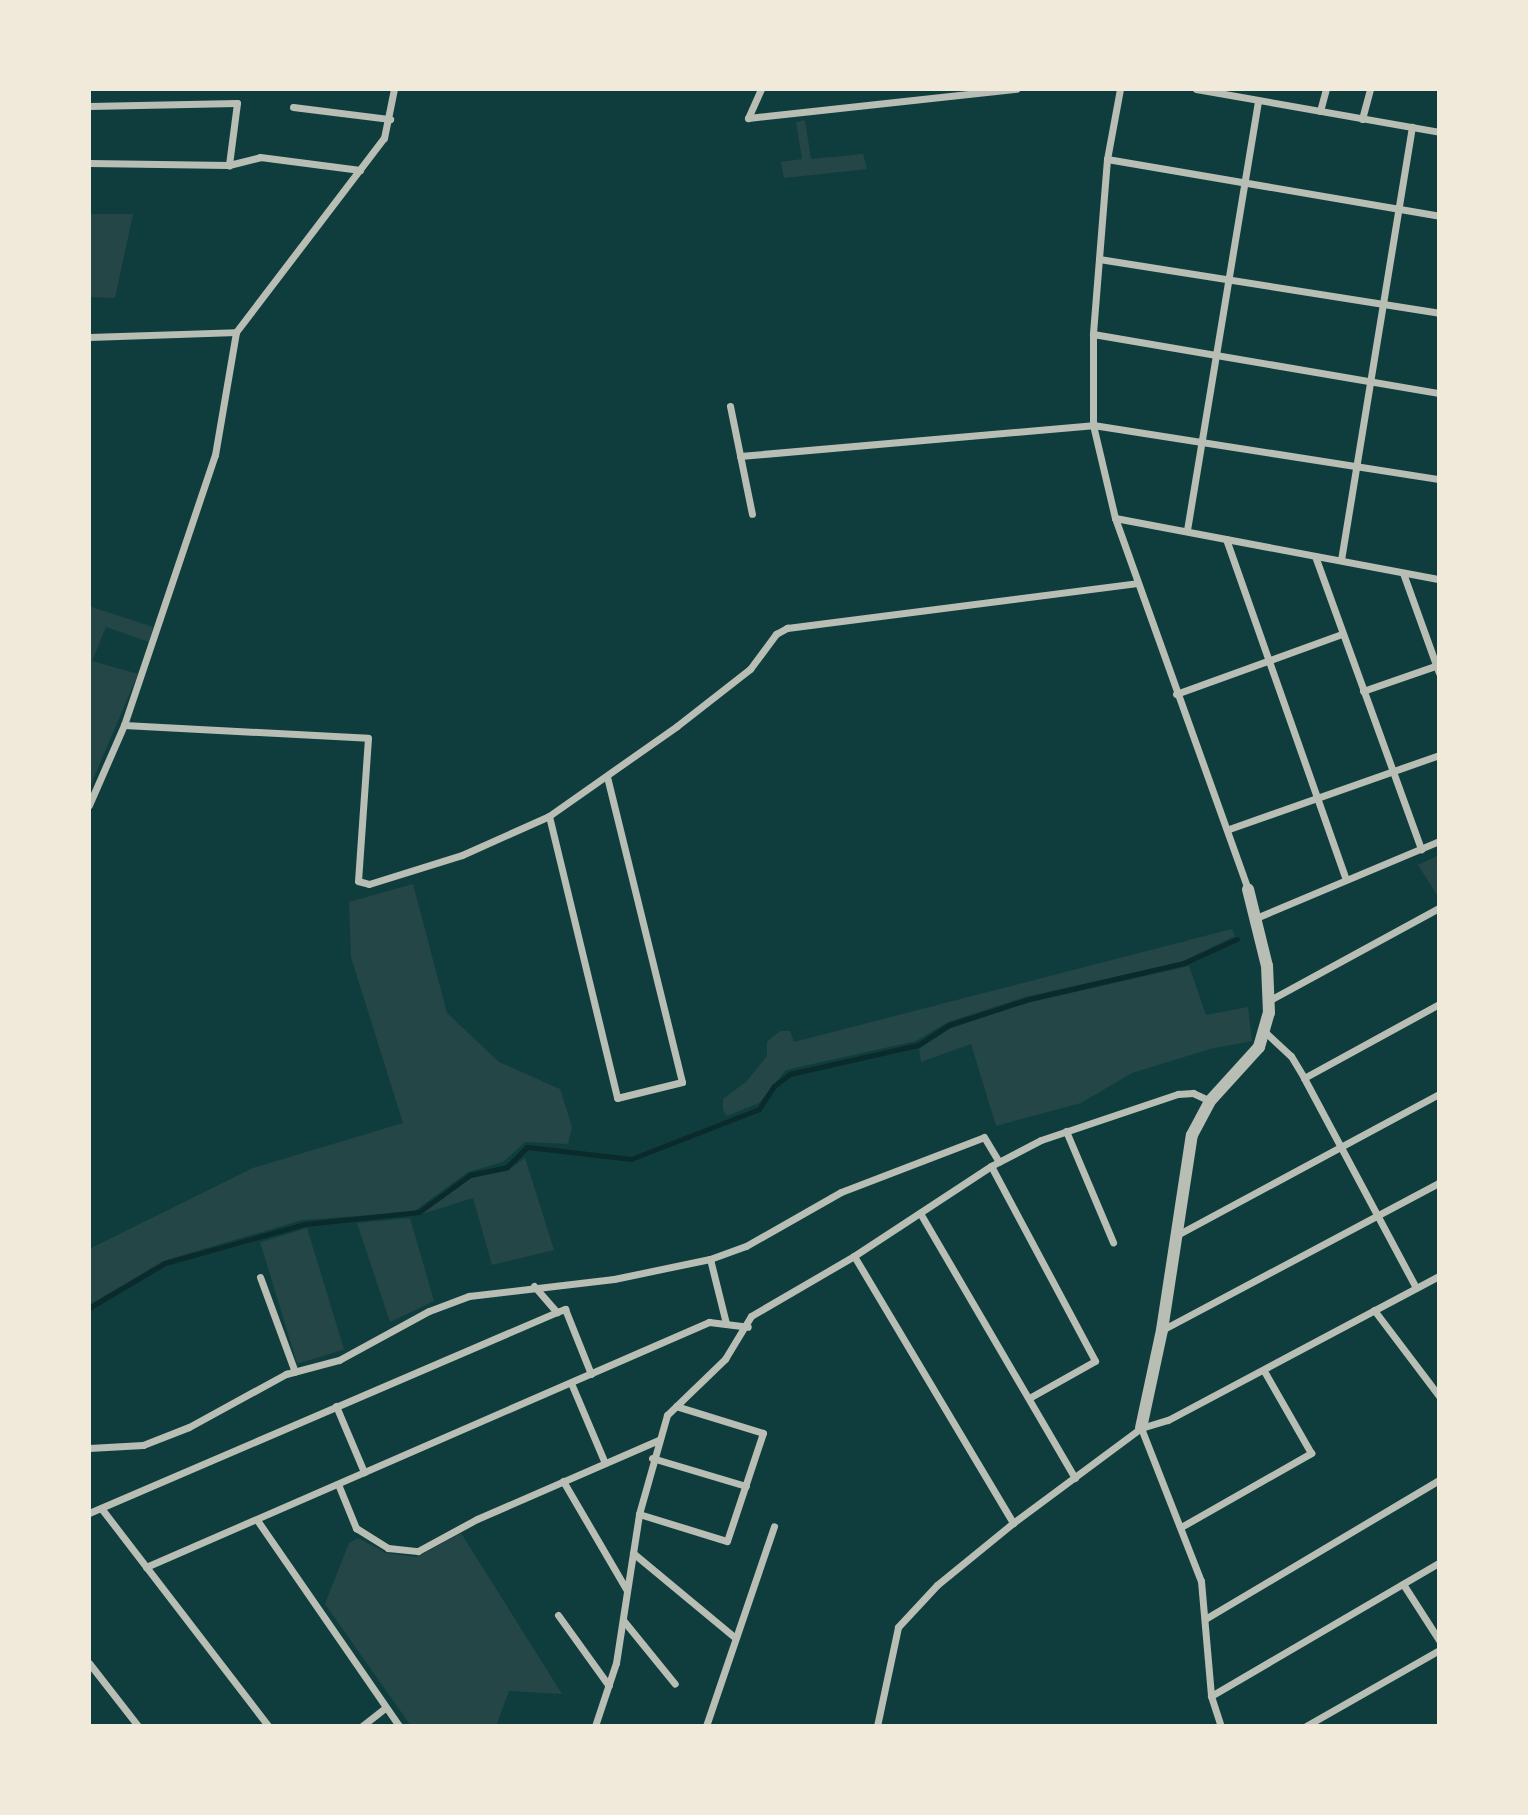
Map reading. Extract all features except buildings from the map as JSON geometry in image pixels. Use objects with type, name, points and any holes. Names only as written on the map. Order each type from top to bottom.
[{"type":"street","points":[[89,805],[124,725],[215,455],[236,331],[384,138],[394,89]]},
{"type":"street","points":[[761,89],[748,118],[1016,89]]},
{"type":"street","points":[[1120,89],[1107,159],[1093,334],[1093,425],[1115,519],[1175,694],[1229,829],[1248,889],[1256,918],[1269,1000],[1265,1032],[1259,1047],[1210,1101],[1192,1135],[1162,1330],[1141,1428],[1201,1581],[1211,1696],[1221,1726]]},
{"type":"street","points":[[1196,89],[1244,93],[1258,102],[1439,132]]},
{"type":"street","points":[[1320,111],[1326,89]]},
{"type":"street","points":[[1362,119],[1370,89]]},
{"type":"street","points":[[1187,530],[1258,102]]},
{"type":"street","points":[[89,106],[237,103],[229,164]]},
{"type":"street","points":[[293,107],[390,118]]},
{"type":"street","points":[[1340,561],[1412,127]]},
{"type":"street","points":[[89,163],[229,164],[260,157],[360,170]]},
{"type":"street","points":[[1107,159],[1439,216]]},
{"type":"street","points":[[1099,260],[1229,278],[1439,313]]},
{"type":"street","points":[[89,337],[236,331]]},
{"type":"street","points":[[1093,334],[1439,393]]},
{"type":"street","points":[[730,406],[752,514]]},
{"type":"street","points":[[740,456],[1093,425],[1439,479]]},
{"type":"street","points":[[1115,519],[1187,530],[1439,579]]},
{"type":"street","points":[[1226,539],[1346,880]]},
{"type":"street","points":[[1315,556],[1421,849]]},
{"type":"street","points":[[1363,691],[1438,668],[1403,573]]},
{"type":"street","points":[[124,725],[368,738],[358,881],[369,884],[462,855],[549,816],[607,777],[750,669],[776,634],[788,628],[1137,583]]},
{"type":"street","points":[[1175,694],[1342,634]]},
{"type":"street","points":[[1229,829],[1439,755]]},
{"type":"street","points":[[549,816],[617,1098],[682,1082],[607,777]]},
{"type":"street","points":[[1256,918],[1439,841]]},
{"type":"street","points":[[1269,1000],[1439,908]]},
{"type":"street","points":[[1304,1078],[1439,1004]]},
{"type":"street","points":[[1265,1032],[1291,1056],[1304,1078],[1416,1288]]},
{"type":"street","points":[[595,1726],[609,1686],[623,1620],[639,1514],[652,1458],[667,1415],[725,1359],[748,1328],[751,1315],[854,1256],[999,1162],[1066,1131],[1178,1094],[1193,1093],[1210,1101]]},
{"type":"street","points":[[1176,1236],[1439,1094]]},
{"type":"street","points":[[1066,1131],[1113,1242]]},
{"type":"street","points":[[89,1448],[143,1445],[189,1427],[295,1372],[339,1360],[429,1311],[469,1296],[534,1286],[614,1279],[710,1259],[746,1246],[841,1192],[984,1137],[999,1162]]},
{"type":"street","points":[[991,1166],[1095,1361],[1029,1398]]},
{"type":"street","points":[[1162,1330],[1439,1183]]},
{"type":"street","points":[[920,1213],[1074,1478]]},
{"type":"street","points":[[854,1256],[1013,1522]]},
{"type":"street","points":[[710,1259],[726,1323]]},
{"type":"street","points":[[877,1726],[898,1627],[937,1585],[1013,1522],[1141,1428],[1168,1420],[1439,1276]]},
{"type":"street","points":[[260,1277],[295,1372]]},
{"type":"street","points":[[534,1286],[556,1312]]},
{"type":"street","points":[[89,1513],[565,1309],[591,1374]]},
{"type":"street","points":[[1374,1310],[1439,1396]]},
{"type":"street","points":[[146,1567],[709,1322],[748,1328]]},
{"type":"street","points":[[1181,1527],[1311,1453],[1264,1371]]},
{"type":"street","points":[[571,1383],[605,1463]]},
{"type":"street","points":[[336,1406],[364,1472]]},
{"type":"street","points":[[639,1514],[727,1541],[746,1486],[764,1433],[676,1406]]},
{"type":"street","points":[[338,1484],[356,1528],[363,1534],[388,1548],[418,1551],[477,1519],[659,1440]]},
{"type":"street","points":[[652,1458],[746,1486]]},
{"type":"street","points":[[1205,1619],[1439,1480]]},
{"type":"street","points":[[563,1481],[626,1590]]},
{"type":"street","points":[[101,1508],[268,1726]]},
{"type":"street","points":[[257,1520],[384,1709],[399,1726]]},
{"type":"street","points":[[706,1726],[734,1637],[774,1527]]},
{"type":"street","points":[[633,1553],[734,1637]]},
{"type":"street","points":[[1211,1696],[1439,1563]]},
{"type":"street","points":[[1403,1584],[1439,1640]]},
{"type":"street","points":[[558,1615],[609,1686]]},
{"type":"street","points":[[623,1620],[675,1684]]},
{"type":"street","points":[[1306,1726],[1439,1650]]},
{"type":"street","points":[[89,1662],[138,1726]]},
{"type":"street","points":[[362,1726],[384,1709]]},
{"type":"shaded area","points":[[805,120],[811,159],[863,154],[867,169],[784,178],[781,162],[802,159],[796,122]]},
{"type":"shaded area","points":[[89,214],[133,214],[115,298],[89,297]]},
{"type":"shaded area","points":[[89,606],[153,627],[149,642],[106,627],[92,661],[138,674],[89,789]]},
{"type":"shaded area","points":[[1439,855],[1439,898],[1418,865]]},
{"type":"shaded area","points":[[413,884],[447,1013],[499,1062],[560,1089],[572,1127],[568,1144],[525,1142],[503,1162],[468,1172],[413,1212],[302,1220],[163,1261],[89,1305],[89,1249],[253,1168],[403,1123],[351,957],[349,902]]},
{"type":"shaded area","points":[[1232,929],[1235,936],[1181,962],[1025,997],[948,1022],[916,1041],[786,1070],[759,1103],[727,1116],[723,1110],[723,1099],[747,1081],[767,1056],[767,1042],[780,1031],[790,1031],[794,1042]]},
{"type":"shaded area","points":[[1189,966],[1206,1015],[1248,1007],[1252,1041],[1210,1049],[1132,1073],[1081,1103],[996,1126],[971,1044],[921,1062],[919,1049],[951,1028],[1027,1003]]},
{"type":"shaded area","points":[[525,1158],[554,1250],[492,1265],[473,1198],[419,1215],[471,1178],[507,1171]]},
{"type":"shaded area","points":[[410,1218],[434,1301],[390,1322],[357,1223]]},
{"type":"shaded area","points":[[307,1228],[344,1349],[297,1364],[260,1242]]},
{"type":"shaded area","points":[[461,1533],[562,1694],[509,1691],[496,1726],[411,1726],[325,1604],[349,1543],[358,1538],[386,1553],[417,1557]]},
{"type":"waterway","points":[[89,1308],[165,1263],[305,1224],[419,1212],[470,1175],[507,1167],[527,1147],[631,1159],[759,1109],[774,1086],[790,1074],[918,1045],[949,1025],[1029,999],[1184,963],[1237,939]]}]
